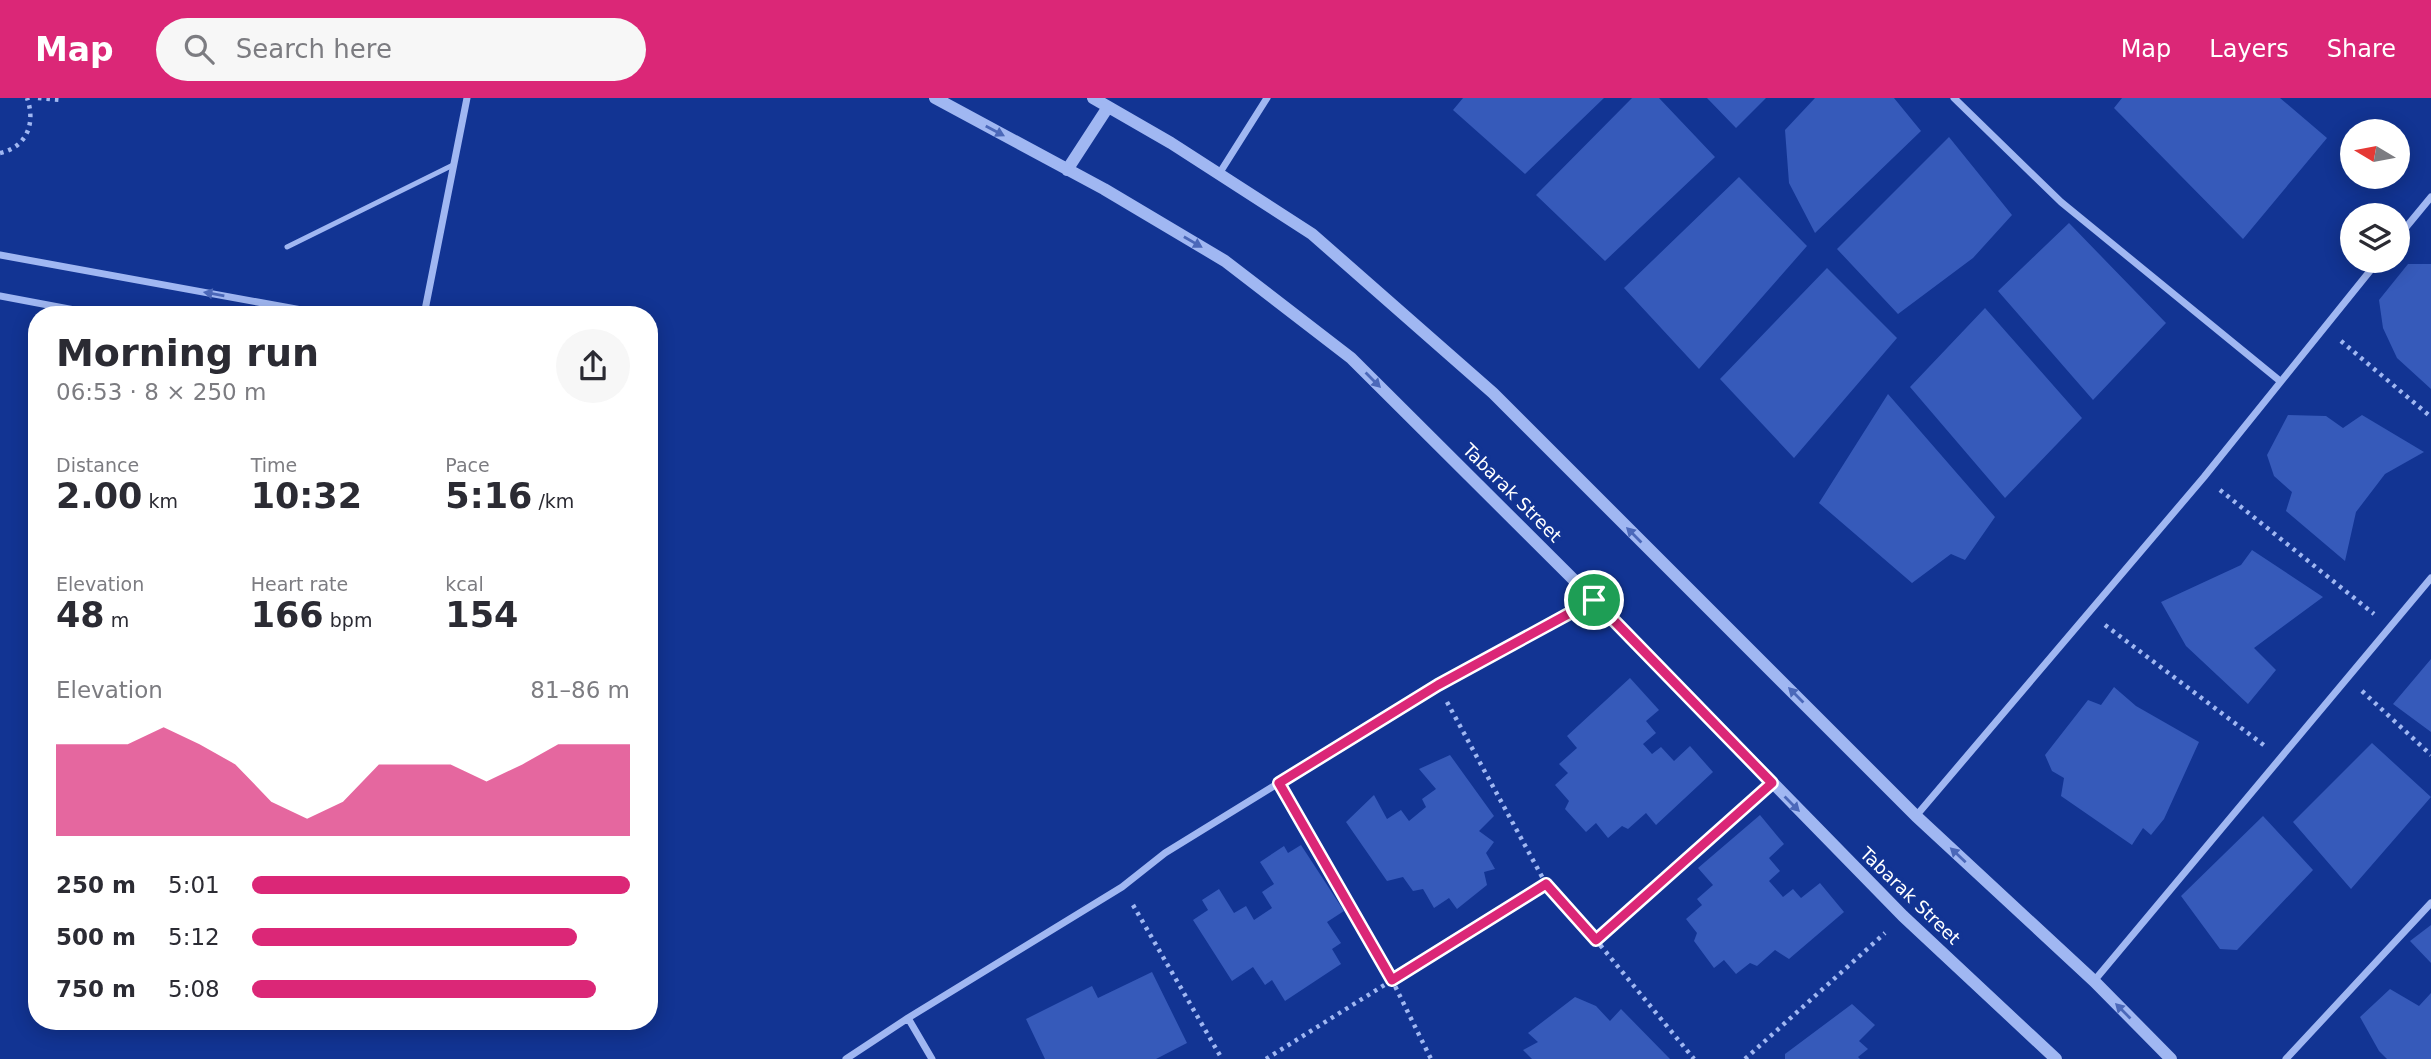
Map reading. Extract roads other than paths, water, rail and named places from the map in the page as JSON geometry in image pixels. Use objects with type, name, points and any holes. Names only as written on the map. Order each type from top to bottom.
[{"type":"street","points":[[426,306],[467,98]]},
{"type":"street","name":"Tabarak Street","points":[[935,98],[1225,261],[1351,358],[1594,600],[1903,916],[2056,1059]]},
{"type":"street","points":[[1093,98],[1312,234],[1493,393],[1916,816],[2094,981],[2171,1059]]},
{"type":"street","points":[[1218,175],[1267,98]]},
{"type":"street","points":[[1954,98],[2061,202],[2280,381]]},
{"type":"street","points":[[1067,170],[1108,107]]},
{"type":"street","points":[[2410,222],[2431,197]]},
{"type":"street","points":[[0,255],[280,306]]},
{"type":"street","points":[[1916,816],[2204,477],[2368,273]]},
{"type":"street","points":[[0,296],[53,306]]},
{"type":"street","points":[[2094,981],[2431,578]]},
{"type":"street","points":[[846,1059],[1122,887],[1165,853],[1438,685],[1594,600]]},
{"type":"street","points":[[2286,1059],[2431,904]]},
{"type":"street","points":[[908,1018],[932,1059]]},
{"type":"lane","points":[[287,247],[454,165]]}]
